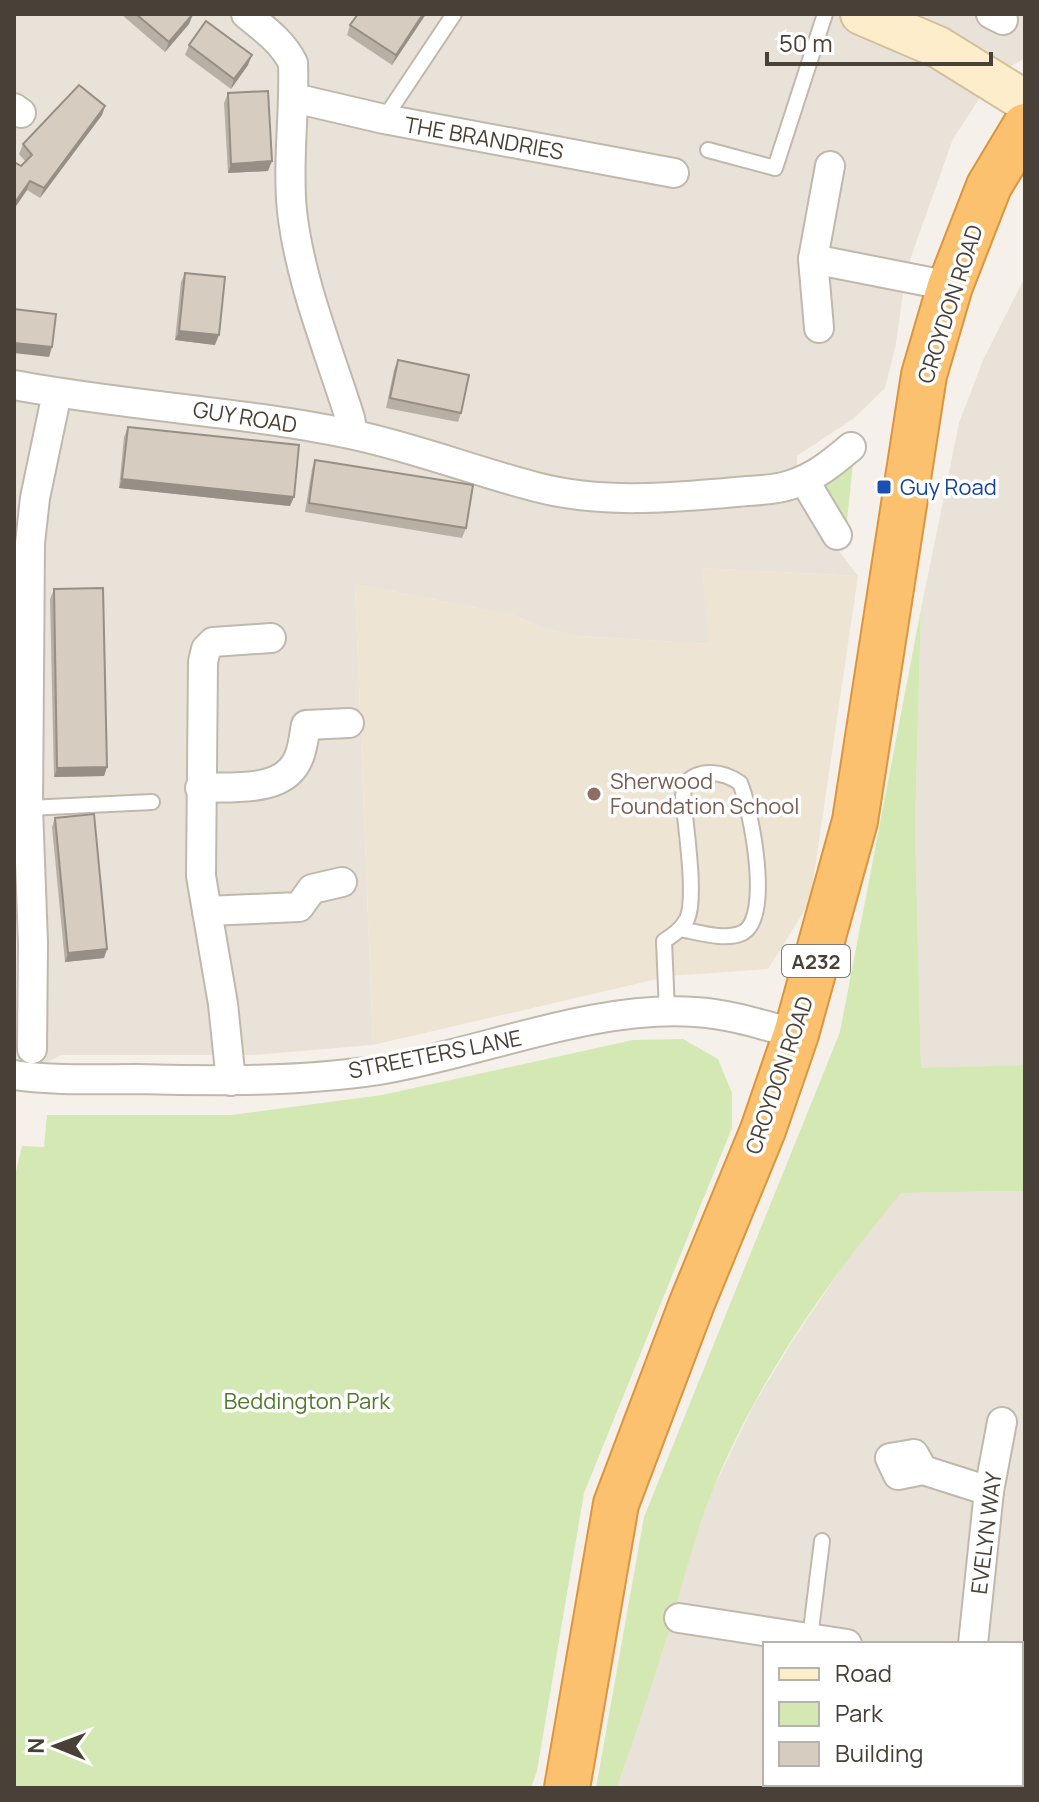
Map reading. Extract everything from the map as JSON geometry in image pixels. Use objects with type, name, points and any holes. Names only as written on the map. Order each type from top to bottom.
[{"type":"highway","name":"CROYDON ROAD","points":[[567,1788],[616,1504],[692,1303],[763,1130],[796,1034],[855,821],[924,375],[950,286],[989,186],[1025,126]]},
{"type":"main road","points":[[861,14],[938,47],[1025,101]]},
{"type":"street","points":[[246,14],[286,49],[293,63],[292,207],[296,238],[353,434]]},
{"type":"street","name":"THE BRANDRIES","points":[[294,98],[384,119],[674,173]]},
{"type":"street","points":[[819,328],[813,259],[830,166]]},
{"type":"street","points":[[813,259],[950,286]]},
{"type":"street","name":"GUY ROAD","points":[[14,385],[353,434],[539,488],[575,494],[650,497],[771,489],[820,472],[851,447]]},
{"type":"street","points":[[32,1049],[33,943],[28,808],[30,543],[35,498],[57,393]]},
{"type":"street","points":[[804,480],[837,535]]},
{"type":"street","points":[[231,1081],[223,1004],[201,876],[203,662],[206,649],[213,642],[271,638]]},
{"type":"street","points":[[200,788],[264,785],[278,780],[289,772],[299,758],[306,725],[349,723]]},
{"type":"street","points":[[207,911],[299,907],[312,889],[342,882]]},
{"type":"street","name":"STREETERS LANE","points":[[18,1075],[231,1081],[378,1070],[615,1015],[667,1011],[743,1019],[796,1034]]},
{"type":"street","name":"EVELYN WAY","points":[[973,1642],[989,1491],[1002,1422]]},
{"type":"street","points":[[923,1470],[989,1491]]},
{"type":"street","points":[[679,1618],[827,1642]]},
{"type":"lane","points":[[384,119],[454,14]]},
{"type":"lane","points":[[708,150],[775,168],[825,14]]},
{"type":"lane","points":[[667,1011],[664,941],[680,929],[688,917],[691,899],[683,796],[685,784],[699,774],[721,774],[740,783],[749,807],[760,898],[757,915],[752,927],[740,934],[724,936],[680,929]]},
{"type":"lane","points":[[28,808],[152,802]]},
{"type":"lane","points":[[18,1075],[32,1049]]},
{"type":"lane","points":[[807,1640],[822,1541]]},
{"type":"shaded area","points":[[14,14],[1025,14],[1025,58],[994,76],[953,139],[906,271],[896,344],[885,388],[853,419],[797,456],[798,497],[858,576],[702,568],[710,644],[578,636],[547,630],[513,615],[355,584],[373,1045],[253,1055],[61,1055],[22,1076],[14,1075]]},
{"type":"shaded area","points":[[1025,277],[1025,1065],[921,1069],[915,827],[921,609],[959,423],[983,360]]},
{"type":"shaded area","name":"Sherwood Foundation School","points":[[702,568],[858,576],[810,902],[768,969],[670,976],[373,1045],[355,584],[513,615],[547,630],[578,636],[709,644]]},
{"type":"shaded area","points":[[1025,1191],[1025,1788],[617,1788],[712,1491],[753,1406],[853,1251],[900,1193]]},
{"type":"green space","points":[[854,453],[846,531],[822,482]]},
{"type":"green space","points":[[921,609],[915,827],[921,1068],[1025,1065],[1025,1191],[901,1193],[820,1298],[771,1373],[712,1492],[617,1788],[596,1788],[644,1517],[840,1032]]},
{"type":"green space","name":"Beddington Park","points":[[683,1039],[718,1059],[732,1093],[732,1128],[584,1493],[537,1771],[531,1788],[14,1788],[14,1180],[22,1146],[44,1147],[47,1115],[231,1115],[382,1095],[633,1040]]},
{"type":"building","points":[[136,14],[193,14],[169,42]]},
{"type":"building","points":[[358,14],[423,14],[396,55],[350,25]]},
{"type":"building","points":[[206,21],[252,55],[234,79],[189,45]]},
{"type":"building","points":[[79,85],[105,106],[44,188],[30,181],[16,201],[14,162],[21,166],[32,155],[23,144]]},
{"type":"building","points":[[268,91],[272,161],[231,164],[228,93]]},
{"type":"building","points":[[185,273],[225,277],[219,335],[179,331]]},
{"type":"building","points":[[14,309],[56,314],[52,347],[14,343]]},
{"type":"building","points":[[398,360],[469,375],[461,413],[390,398]]},
{"type":"building","points":[[128,427],[299,445],[294,497],[122,479]]},
{"type":"building","points":[[315,460],[473,485],[466,528],[309,503]]},
{"type":"building","points":[[103,588],[107,767],[57,768],[54,589]]},
{"type":"building","points":[[94,814],[107,949],[68,953],[55,818]]},
{"type":"place","name":"Guy Road","points":[[884,487]]},
{"type":"place","name":"Sherwood Foundation School","points":[[594,794]]}]
